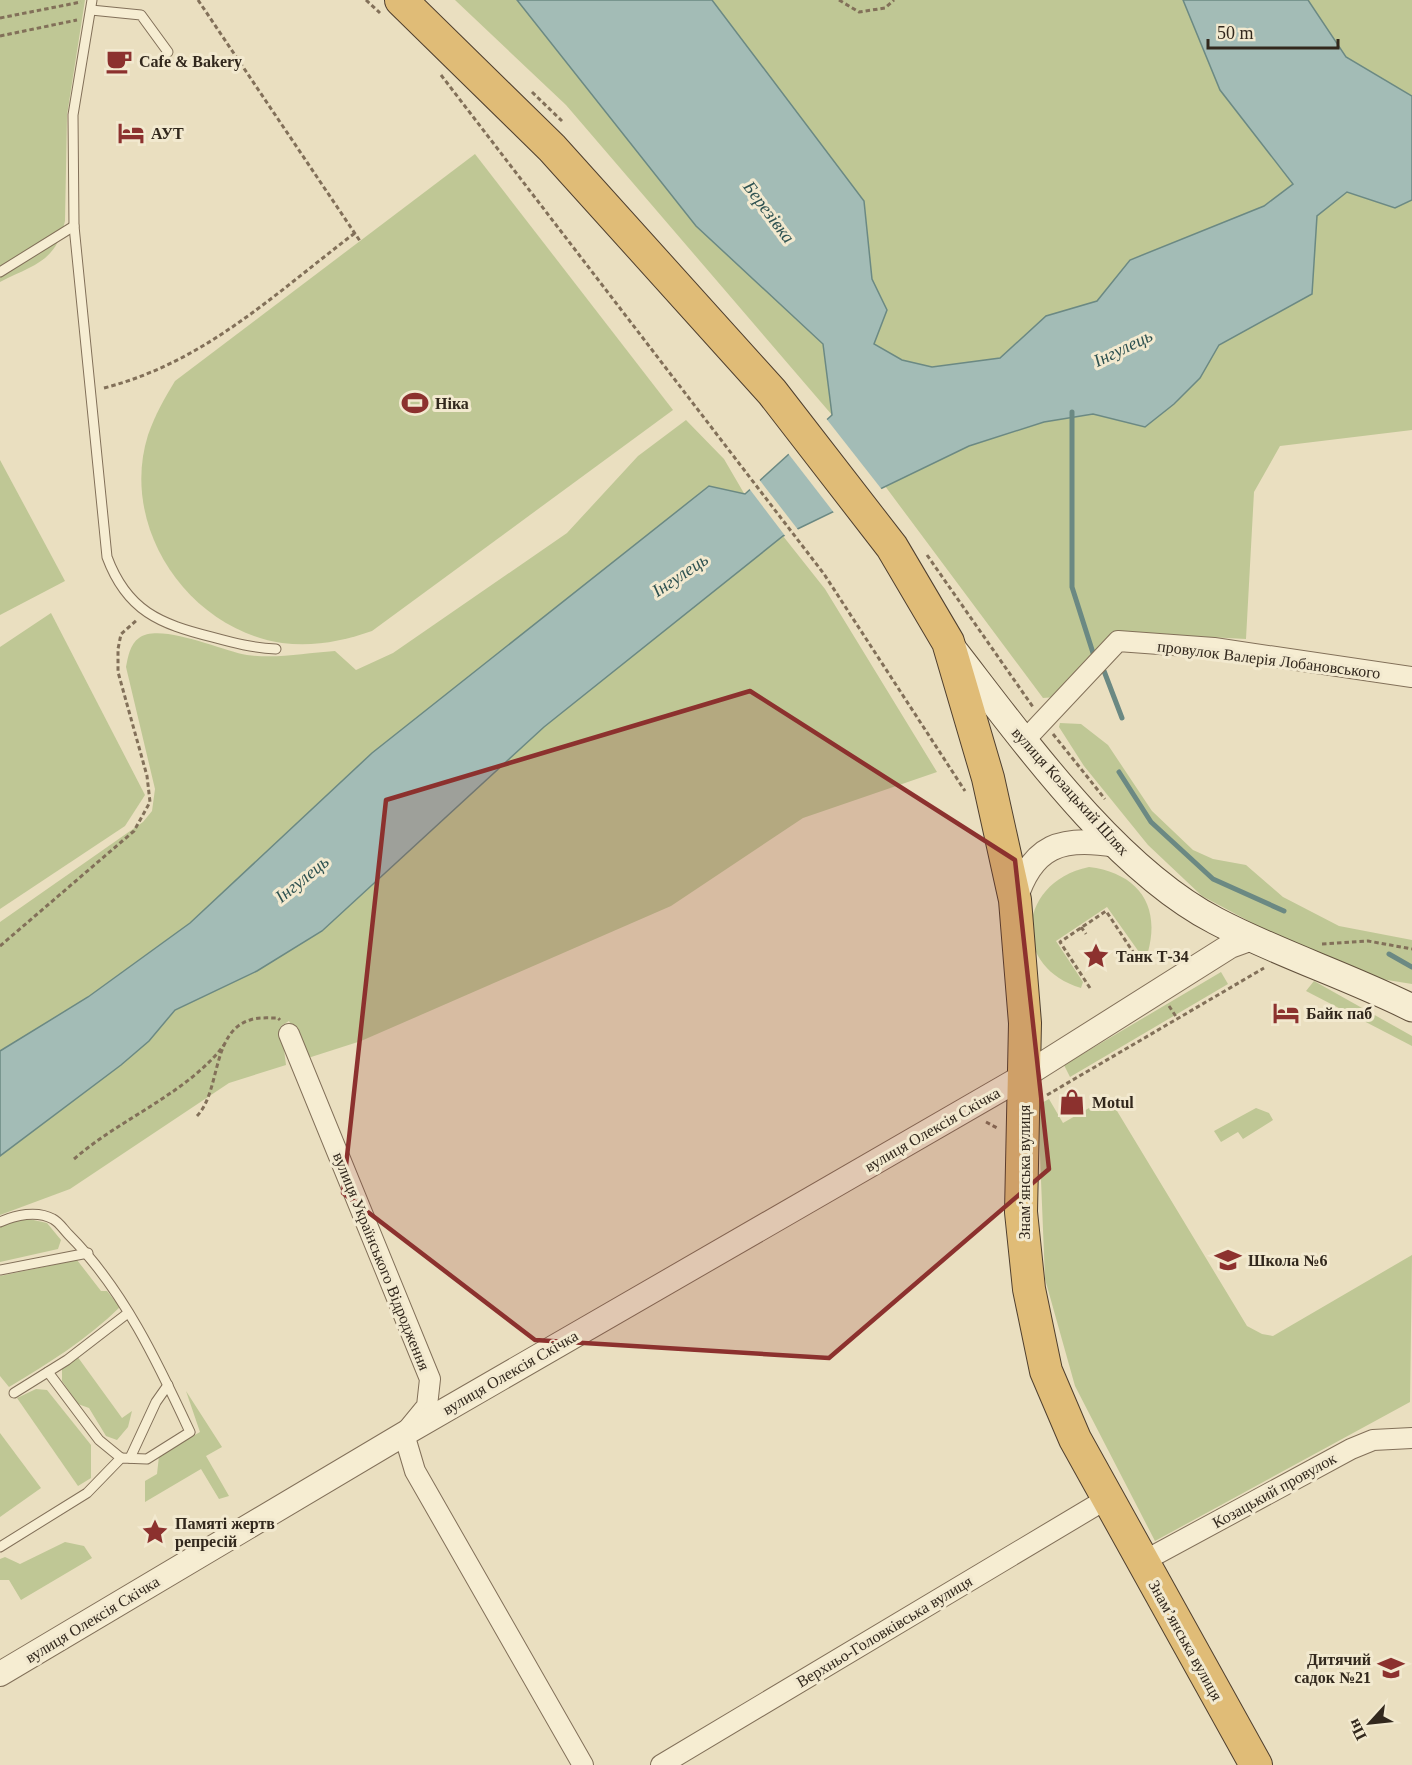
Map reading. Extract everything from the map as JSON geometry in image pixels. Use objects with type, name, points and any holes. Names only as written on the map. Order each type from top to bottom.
[{"type":"highway","name":"Знамʼянська вулиця","points":[[391,8],[552,148],[772,392],[891,547],[948,642],[988,778],[1015,900],[1026,1023],[1035,1086],[1021,1212],[1029,1289],[1046,1371],[1075,1439],[1256,1765]]},
{"type":"main road","name":"вулиця Козацький Шлях","points":[[948,642],[1024,741],[1115,845],[1176,896],[1215,921],[1252,938],[1404,999]]},
{"type":"street","name":"провулок Валерія Лобановського","points":[[1024,741],[1118,641],[1214,648],[1412,677]]},
{"type":"street","points":[[1015,900],[1022,876],[1037,860],[1060,844],[1084,840],[1115,845]]},
{"type":"street","name":"вулиця Олексія Скічка","points":[[0,1674],[404,1434],[1035,1086],[1221,952],[1252,938]]},
{"type":"street","name":"вулиця Українського Відродження","points":[[289,1034],[430,1379],[427,1406],[404,1434]]},
{"type":"street","points":[[404,1434],[415,1471],[583,1765]]},
{"type":"street","name":"Козацький провулок","points":[[1143,1562],[1351,1449],[1372,1440],[1412,1438]]},
{"type":"street","points":[[1391,1439],[1412,1451]]},
{"type":"street","name":"Верхньо-Головківська вулиця","points":[[661,1765],[1107,1498]]},
{"type":"lane","points":[[168,52],[141,15],[91,5],[73,115],[74,226],[107,557],[122,588],[146,613],[178,628],[254,648],[276,649]]},
{"type":"lane","points":[[0,272],[74,226]]},
{"type":"lane","points":[[0,1222],[18,1214],[53,1218],[88,1253],[128,1312],[168,1384],[190,1432],[147,1459],[126,1458],[99,1440],[48,1372]]},
{"type":"lane","points":[[0,1270],[88,1253]]},
{"type":"lane","points":[[14,1393],[48,1372],[128,1312]]},
{"type":"lane","points":[[0,1547],[87,1493],[126,1458],[168,1384]]},
{"type":"path","points":[[198,0],[360,241]]},
{"type":"path","points":[[366,0],[391,8]]},
{"type":"path","points":[[839,0],[859,12],[885,8],[894,0]]},
{"type":"path","points":[[0,18],[82,2],[91,5],[81,19],[0,36]]},
{"type":"path","points":[[435,67],[824,574],[966,792]]},
{"type":"path","points":[[90,391],[135,380],[163,369],[210,344],[355,233]]},
{"type":"path","points":[[924,550],[1043,721],[1106,800]]},
{"type":"path","points":[[0,946],[134,831],[150,802],[147,776],[118,672],[121,634],[146,613]]},
{"type":"path","points":[[1090,988],[1060,942],[1106,911],[1138,961]]},
{"type":"path","points":[[1082,927],[1086,934]]},
{"type":"path","points":[[1314,944],[1368,941],[1412,949]]},
{"type":"path","points":[[1035,1086],[1177,1019],[1269,965]]},
{"type":"path","points":[[1166,1002],[1177,1019]]},
{"type":"path","points":[[74,1160],[95,1141],[209,1065],[239,1026],[250,1020],[278,1018],[289,1034]]},
{"type":"path","points":[[197,1116],[205,1108],[224,1044]]},
{"type":"path","points":[[978,1121],[989,1123],[1000,1130]]},
{"type":"highlighted area","points":[[750,691],[1015,860],[1049,1169],[829,1358],[535,1340],[343,1193],[386,800]]},
{"type":"green space","points":[[0,0],[85,0],[67,115],[65,221],[61,235],[50,254],[34,266],[0,282]]},
{"type":"green space","points":[[455,0],[517,0],[696,226],[823,344],[832,415],[566,105]]},
{"type":"green space","points":[[712,0],[1183,0],[1220,90],[1293,184],[1264,206],[1130,260],[1097,301],[1046,316],[1000,358],[932,367],[902,360],[874,344],[887,310],[872,279],[864,201]]},
{"type":"green space","points":[[1308,0],[1412,0],[1412,96],[1346,57]]},
{"type":"green space","name":"Ніка","points":[[475,154],[673,410],[372,631],[317,644],[282,643],[248,634],[217,618],[191,595],[169,568],[153,538],[143,504],[142,470],[148,435],[163,401],[175,381]]},
{"type":"green space","points":[[1347,192],[1395,208],[1412,200],[1412,430],[1280,446],[1254,492],[1246,639],[1114,632],[1056,697],[1043,698],[885,486],[969,446],[1044,422],[1093,414],[1145,427],[1174,404],[1200,378],[1219,345],[1312,294],[1317,216]]},
{"type":"green space","points":[[686,420],[724,459],[745,495],[372,753],[190,923],[88,997],[0,1051],[0,922],[143,822],[152,811],[155,789],[126,667],[133,644],[139,638],[161,633],[176,635],[258,656],[335,651],[356,670],[393,653],[567,533],[638,456]]},
{"type":"green space","points":[[0,460],[65,581],[0,615]]},
{"type":"green space","points":[[783,536],[825,589],[937,772],[803,818],[671,906],[361,1041],[308,1058],[289,1021],[281,1026],[286,1065],[229,1083],[70,1189],[0,1215],[0,1156],[121,1065],[149,1041],[175,1010],[257,971],[322,931],[544,727]]},
{"type":"green space","points":[[51,613],[145,795],[125,826],[0,909],[0,647]]},
{"type":"green space","points":[[1060,723],[1081,724],[1108,745],[1152,811],[1193,850],[1213,859],[1246,865],[1283,897],[1339,926],[1412,940],[1412,984],[1381,979],[1297,947],[1202,896],[1148,845],[1084,766],[1059,727]]},
{"type":"green space","points":[[1089,867],[1106,870],[1132,884],[1148,906],[1151,935],[1148,952],[1139,952],[1107,907],[1056,941],[1083,982],[1081,988],[1058,977],[1042,962],[1033,944],[1031,925],[1036,906],[1047,889],[1065,876]]},
{"type":"green space","points":[[1221,972],[1228,984],[1070,1077],[1064,1065]]},
{"type":"green space","points":[[1314,981],[1412,1036],[1412,1046],[1306,991]]},
{"type":"green space","points":[[1049,1099],[1063,1123],[1096,1104],[1111,1101],[1247,1326],[1262,1334],[1273,1336],[1412,1255],[1410,1402],[1155,1541],[1075,1386],[1045,1279],[1038,1105]]},
{"type":"green space","points":[[1256,1108],[1269,1113],[1273,1120],[1243,1139],[1238,1132],[1221,1142],[1214,1131]]},
{"type":"green space","points":[[20,1217],[47,1223],[61,1240],[58,1249],[0,1262],[0,1227]]},
{"type":"green space","points":[[77,1260],[101,1291],[107,1291],[120,1307],[53,1360],[9,1387],[0,1376],[0,1276]]},
{"type":"green space","points":[[77,1356],[122,1418],[132,1411],[128,1427],[117,1440],[106,1436],[89,1408],[78,1404],[62,1381],[62,1366]]},
{"type":"green space","points":[[36,1389],[47,1390],[91,1445],[91,1478],[78,1486],[17,1398]]},
{"type":"green space","points":[[186,1391],[222,1447],[206,1456],[229,1496],[219,1499],[201,1469],[145,1502],[145,1481],[157,1474],[159,1456],[200,1432]]},
{"type":"green space","points":[[0,1433],[41,1488],[0,1517]]},
{"type":"green space","points":[[65,1542],[84,1546],[92,1558],[21,1600],[9,1580],[0,1580],[0,1559],[5,1557],[20,1564]]},
{"type":"water","points":[[517,0],[712,0],[864,201],[872,279],[887,310],[874,344],[902,360],[932,367],[1000,358],[1046,316],[1097,301],[1130,260],[1264,206],[1293,184],[1220,90],[1183,0],[1308,0],[1346,57],[1412,96],[1412,200],[1395,208],[1347,192],[1317,216],[1312,294],[1219,345],[1200,378],[1174,404],[1145,427],[1093,414],[1044,422],[969,446],[783,536],[544,727],[322,931],[257,971],[175,1010],[149,1041],[121,1065],[0,1156],[0,1051],[88,997],[190,923],[372,753],[709,486],[745,494],[832,415],[823,344],[696,226]]},
{"type":"pier","points":[[825,417],[883,491],[835,514],[787,452]]},
{"type":"pier","points":[[758,478],[799,531],[786,537],[748,487]]},
{"type":"waterway","points":[[1072,412],[1072,587],[1094,656]]},
{"type":"waterway","points":[[1104,671],[1122,718]]},
{"type":"waterway","points":[[1119,772],[1151,822],[1213,879],[1284,911]]},
{"type":"waterway","points":[[1389,954],[1412,967]]},
{"type":"place","name":"Cafe & Bakery","points":[[119,61]]},
{"type":"place","name":"АУТ","points":[[131,133]]},
{"type":"place","name":"Ніка","points":[[415,403]]},
{"type":"place","name":"Танк Т-34","points":[[1096,956]]},
{"type":"place","name":"Байк паб","points":[[1286,1013]]},
{"type":"place","name":"Motul","points":[[1072,1102]]},
{"type":"place","name":"Школа №6","points":[[1228,1260]]},
{"type":"place","name":"Памяті жертв репресій","points":[[155,1532]]},
{"type":"place","name":"Дитячий садок №21","points":[[1391,1668]]},
{"type":"water label","name":"Березівка","points":[[769,212]]},
{"type":"water label","name":"Інгулець","points":[[1123,348]]},
{"type":"water label","name":"Інгулець","points":[[680,575]]},
{"type":"water label","name":"Інгулець","points":[[302,879]]}]
